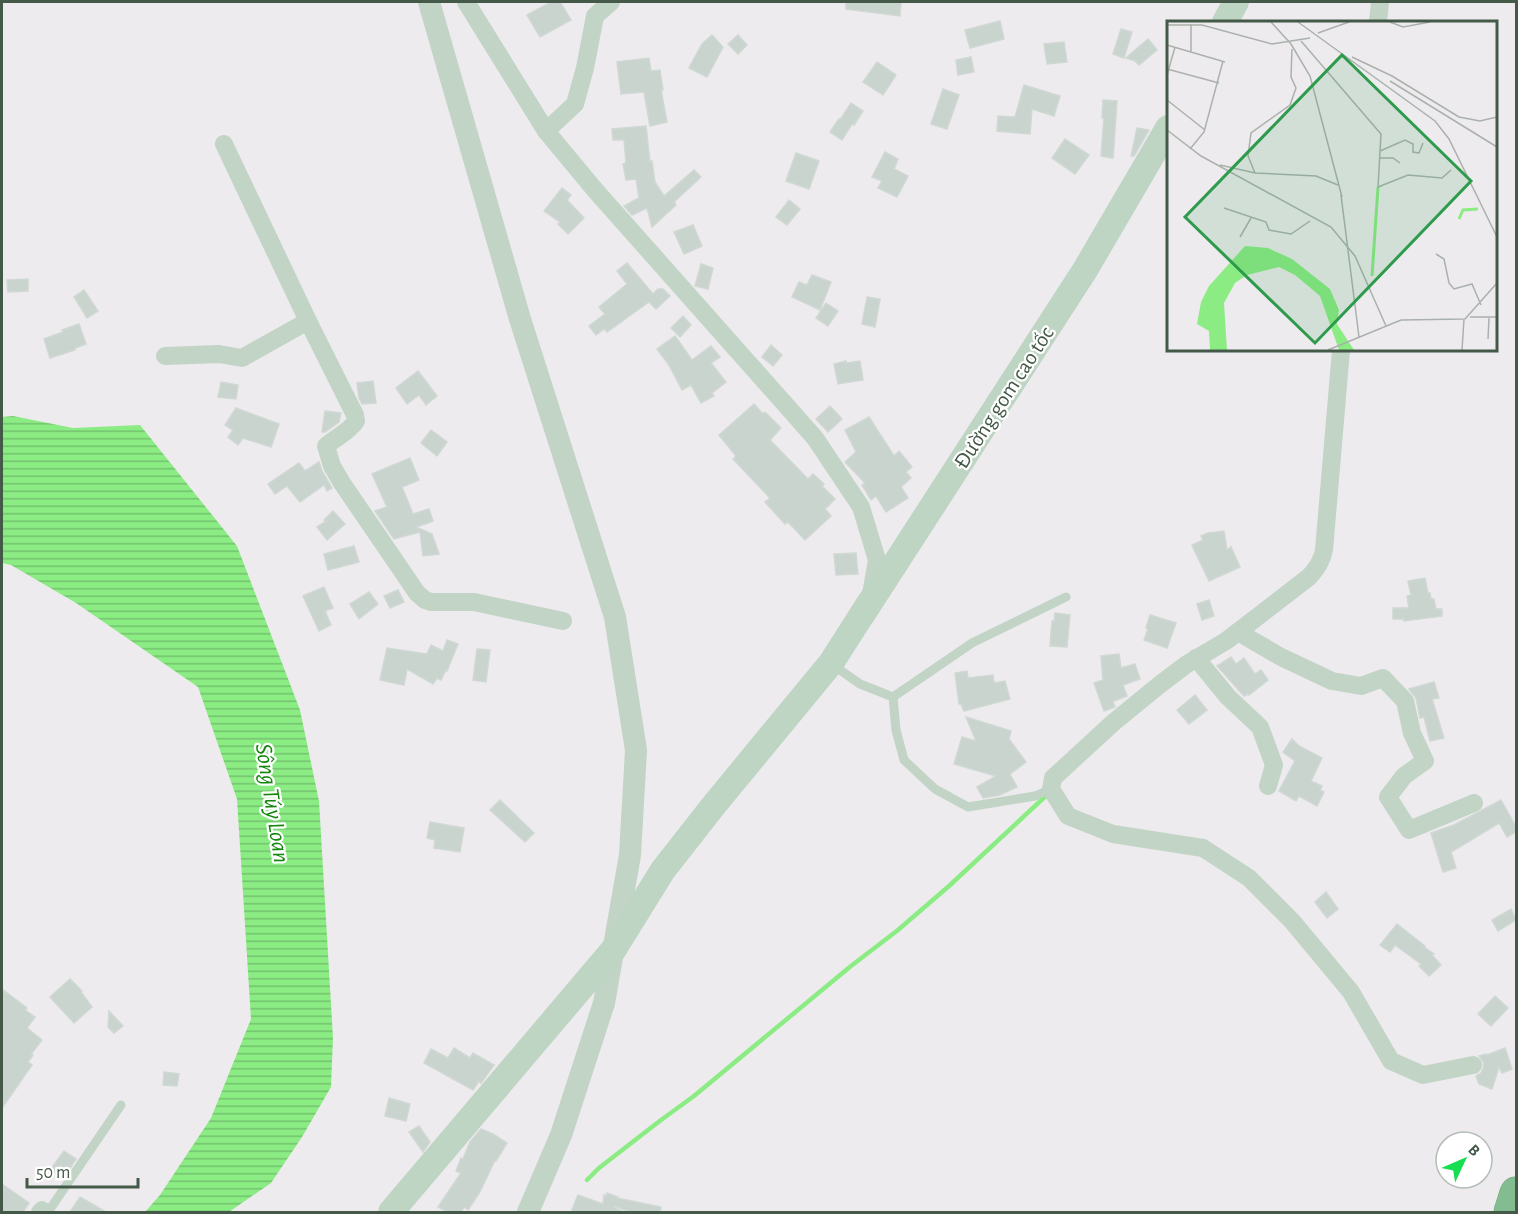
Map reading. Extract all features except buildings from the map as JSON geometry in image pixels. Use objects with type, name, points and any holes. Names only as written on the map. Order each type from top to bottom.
[{"type":"highway","points":[[1509,1212],[1516,1193]]},
{"type":"main road","points":[[1226,21],[1236,2]]},
{"type":"main road","name":"Đường gom cao tốc","points":[[831,663],[1085,270],[1167,130]]},
{"type":"main road","points":[[391,1212],[614,949],[663,870],[831,663],[870,602]]},
{"type":"street","points":[[429,2],[520,319],[615,617],[636,750],[630,855],[604,1003],[561,1135],[528,1212]]},
{"type":"street","points":[[466,2],[546,130],[603,199],[815,438],[861,507],[877,560],[870,602]]},
{"type":"street","points":[[546,130],[575,104],[595,16],[611,2]]},
{"type":"street","points":[[1378,21],[1380,2]]},
{"type":"street","points":[[224,144],[355,415],[356,421],[352,428],[326,446],[332,466],[417,593],[431,602],[474,602],[563,621]]},
{"type":"street","points":[[165,356],[219,354],[242,358],[308,321]]},
{"type":"street","points":[[1341,351],[1322,559],[1317,569],[1238,632],[1196,658],[1114,722],[1053,778],[1052,789],[1068,816],[1113,834],[1203,848],[1249,878],[1292,921],[1351,992],[1391,1061],[1423,1075],[1473,1065]]},
{"type":"street","points":[[1238,632],[1281,657],[1332,681],[1361,687],[1383,678],[1405,701],[1412,733],[1425,761],[1404,776],[1388,797],[1409,830],[1474,803]]},
{"type":"street","points":[[1196,658],[1228,697],[1260,728],[1274,765],[1268,786]]},
{"type":"lane","points":[[893,697],[972,643],[1066,597]]},
{"type":"lane","points":[[831,663],[860,684],[893,697]]},
{"type":"lane","points":[[893,697],[904,760],[935,789],[968,807],[1035,796],[1052,789]]},
{"type":"lane","points":[[44,1212],[121,1105]]},
{"type":"water","name":"Sông Túy Loan","points":[[13,416],[73,428],[140,425],[237,546],[300,710],[319,801],[333,1038],[331,1087],[302,1137],[271,1183],[229,1212],[145,1212],[160,1195],[211,1118],[251,1019],[237,799],[198,687],[76,603],[11,565],[2,563],[2,417]]},
{"type":"waterway","points":[[587,1180],[599,1168],[694,1096],[898,930],[1049,793]]}]
